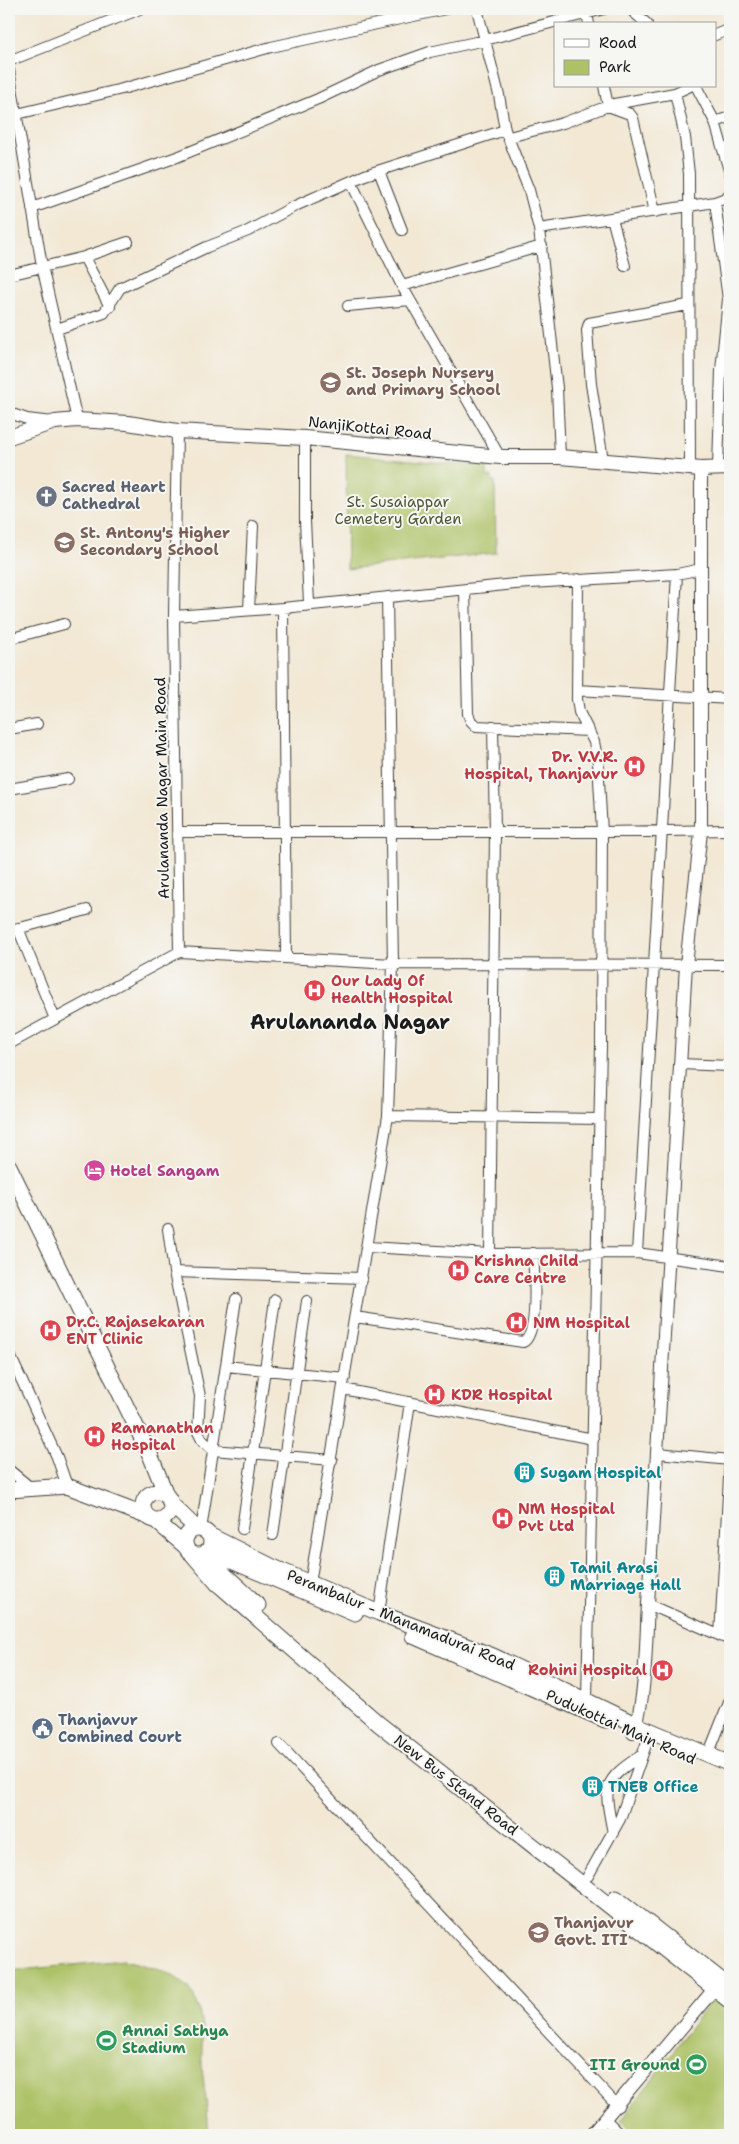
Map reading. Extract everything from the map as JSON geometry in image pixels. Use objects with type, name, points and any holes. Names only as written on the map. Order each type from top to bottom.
[{"type":"main road","name":"NanjiKottai Road","points":[[9,438],[55,422],[77,420],[128,423],[177,430],[305,438],[500,457],[560,457],[695,468],[724,468]]},
{"type":"main road","points":[[9,1166],[151,1457],[169,1500],[167,1516],[151,1518],[143,1508],[151,1457]]},
{"type":"main road","points":[[9,1490],[67,1486]]},
{"type":"main road","name":"New Bus Stand Road","points":[[67,1486],[151,1518],[189,1550],[217,1583],[379,1724],[722,1986]]},
{"type":"main road","points":[[105,1500],[146,1497],[160,1492],[169,1500]]},
{"type":"main road","name":"Perambalur - Manamadurai Road","points":[[169,1500],[202,1531],[310,1588],[379,1613],[491,1662],[587,1700],[635,1729],[730,1764]]},
{"type":"main road","points":[[202,1531],[211,1543],[208,1551],[202,1555],[189,1550],[186,1537],[202,1531]]},
{"type":"main road","name":"New Bus Stand Road","points":[[208,1551],[223,1573],[340,1678],[388,1719],[588,1876],[722,1986],[730,2001]]},
{"type":"main road","name":"Pudukottai Main Road","points":[[208,1551],[310,1588],[491,1662],[635,1729],[648,1739],[730,1775]]},
{"type":"street","points":[[9,61],[140,9]]},
{"type":"street","points":[[14,108],[122,89],[271,47],[446,9]]},
{"type":"street","points":[[477,9],[507,134],[529,190],[539,229],[557,388],[560,457]]},
{"type":"street","points":[[32,208],[177,157],[318,99],[379,70],[430,52],[485,40],[604,9]]},
{"type":"street","points":[[630,9],[645,22]]},
{"type":"street","points":[[587,13],[589,22]]},
{"type":"street","points":[[9,70],[42,266],[77,420]]},
{"type":"street","points":[[604,88],[608,106]]},
{"type":"street","points":[[57,329],[104,313],[110,307],[114,295],[120,288],[351,182],[379,171],[507,134],[563,123],[608,106],[676,93],[686,88]]},
{"type":"street","points":[[697,88],[715,122],[729,161],[730,174]]},
{"type":"street","points":[[635,1729],[648,1604],[686,965],[702,832],[701,569],[688,305],[689,174],[685,137],[676,93]]},
{"type":"street","points":[[608,106],[630,114],[633,118],[654,212]]},
{"type":"street","points":[[715,122],[730,116]]},
{"type":"street","points":[[379,171],[402,230]]},
{"type":"street","points":[[351,182],[402,286],[500,457]]},
{"type":"street","points":[[539,229],[715,202],[726,198],[730,193]]},
{"type":"street","points":[[715,202],[728,300],[724,468]]},
{"type":"street","points":[[612,218],[625,266]]},
{"type":"street","points":[[9,275],[84,257],[128,242]]},
{"type":"street","points":[[402,286],[542,246]]},
{"type":"street","points":[[84,257],[110,307]]},
{"type":"street","points":[[348,306],[410,300]]},
{"type":"street","points":[[603,460],[591,384],[587,330],[589,324],[688,305]]},
{"type":"street","points":[[9,413],[27,419],[55,422]]},
{"type":"street","name":"Arulananda Nagar Main Road","points":[[177,430],[174,616],[179,832],[179,952]]},
{"type":"street","points":[[305,438],[305,521],[309,604]]},
{"type":"street","points":[[249,610],[253,526]]},
{"type":"street","points":[[174,616],[282,608],[578,579],[677,574],[701,569]]},
{"type":"street","points":[[637,1253],[677,574]]},
{"type":"street","points":[[578,579],[577,690],[579,712],[594,742],[598,762],[602,832],[602,965],[587,1700]]},
{"type":"street","points":[[465,590],[468,714],[470,721],[476,726],[589,731]]},
{"type":"street","points":[[310,1588],[368,1247],[388,1116],[393,964],[387,597]]},
{"type":"street","points":[[282,608],[286,958]]},
{"type":"street","points":[[9,640],[64,624]]},
{"type":"street","points":[[577,690],[670,694],[702,699],[730,699]]},
{"type":"street","points":[[9,729],[37,724]]},
{"type":"street","points":[[490,1254],[490,1119],[495,832],[493,726]]},
{"type":"street","points":[[9,789],[68,779]]},
{"type":"street","points":[[179,832],[702,832],[730,830]]},
{"type":"street","points":[[54,1019],[14,930],[87,910]]},
{"type":"street","points":[[9,1044],[179,952],[393,964],[730,964]]},
{"type":"street","points":[[680,1064],[730,1066]]},
{"type":"street","points":[[388,1116],[490,1119],[599,1119]]},
{"type":"street","points":[[168,1229],[174,1272],[200,1396],[198,1432],[202,1440],[213,1450],[332,1460]]},
{"type":"street","points":[[368,1247],[490,1254],[637,1253],[730,1266]]},
{"type":"street","points":[[355,1317],[523,1342],[530,1337],[534,1304],[533,1253]]},
{"type":"street","points":[[174,1272],[362,1278]]},
{"type":"street","points":[[202,1531],[236,1299]]},
{"type":"street","points":[[242,1529],[275,1300]]},
{"type":"street","points":[[273,1534],[307,1301]]},
{"type":"street","points":[[9,1353],[57,1457],[67,1486]]},
{"type":"street","points":[[226,1366],[345,1378]]},
{"type":"street","points":[[343,1389],[592,1439]]},
{"type":"street","points":[[379,1613],[410,1402]]},
{"type":"street","points":[[648,1604],[725,1638],[730,1460],[658,1453]]},
{"type":"street","points":[[9,1470],[31,1488]]},
{"type":"street","points":[[708,1755],[730,1700]]},
{"type":"street","points":[[588,1876],[620,1819],[648,1739]]},
{"type":"street","points":[[279,1744],[618,2106]]},
{"type":"street","points":[[612,1833],[607,1791],[617,1771],[642,1755]]},
{"type":"street","points":[[591,2135],[722,1986]]},
{"type":"street","points":[[606,2120],[621,2135]]},
{"type":"green space","name":"St. Susaiappar Cemetery Garden","points":[[346,454],[487,467],[487,477],[492,477],[492,481],[495,481],[496,553],[347,569]]},
{"type":"green space","name":"Annai Sathya Stadium","points":[[124,1960],[167,1973],[187,1987],[194,1997],[202,2028],[202,2067],[208,2135],[9,2135],[9,1971]]},
{"type":"green space","name":"ITI Ground","points":[[714,1996],[730,2010],[730,2135],[636,2135],[621,2121]]},
{"type":"place","name":"St. Joseph Nursery and Primary School","points":[[330,382]]},
{"type":"place","name":"Sacred Heart Cathedral","points":[[46,496]]},
{"type":"place","name":"St. Antony's Higher Secondary School","points":[[64,542]]},
{"type":"place","name":"Dr. V.V.R. Hospital, Thanjavur","points":[[634,766]]},
{"type":"place","name":"Our Lady Of Health Hospital","points":[[315,990]]},
{"type":"place","name":"Hotel Sangam","points":[[94,1171]]},
{"type":"place","name":"Krishna Child Care Centre","points":[[458,1270]]},
{"type":"place","name":"NM Hospital","points":[[517,1323]]},
{"type":"place","name":"Dr.C. Rajasekaran ENT Clinic","points":[[50,1331]]},
{"type":"place","name":"KDR Hospital","points":[[435,1395]]},
{"type":"place","name":"Ramanathan Hospital","points":[[95,1437]]},
{"type":"place","name":"Sugam Hospital","points":[[524,1473]]},
{"type":"place","name":"NM Hospital Pvt Ltd","points":[[502,1518]]},
{"type":"place","name":"Tamil Arasi Marriage Hall","points":[[554,1577]]},
{"type":"place","name":"Rohini Hospital","points":[[663,1670]]},
{"type":"place","name":"Thanjavur Combined Court","points":[[42,1729]]},
{"type":"place","name":"TNEB Office","points":[[592,1787]]},
{"type":"place","name":"Thanjavur Govt. ITI","points":[[538,1932]]},
{"type":"place","name":"Annai Sathya Stadium","points":[[106,2040]]},
{"type":"place","name":"ITI Ground","points":[[696,2065]]},
{"type":"district","name":"Arulananda Nagar","points":[[350,1022]]}]
